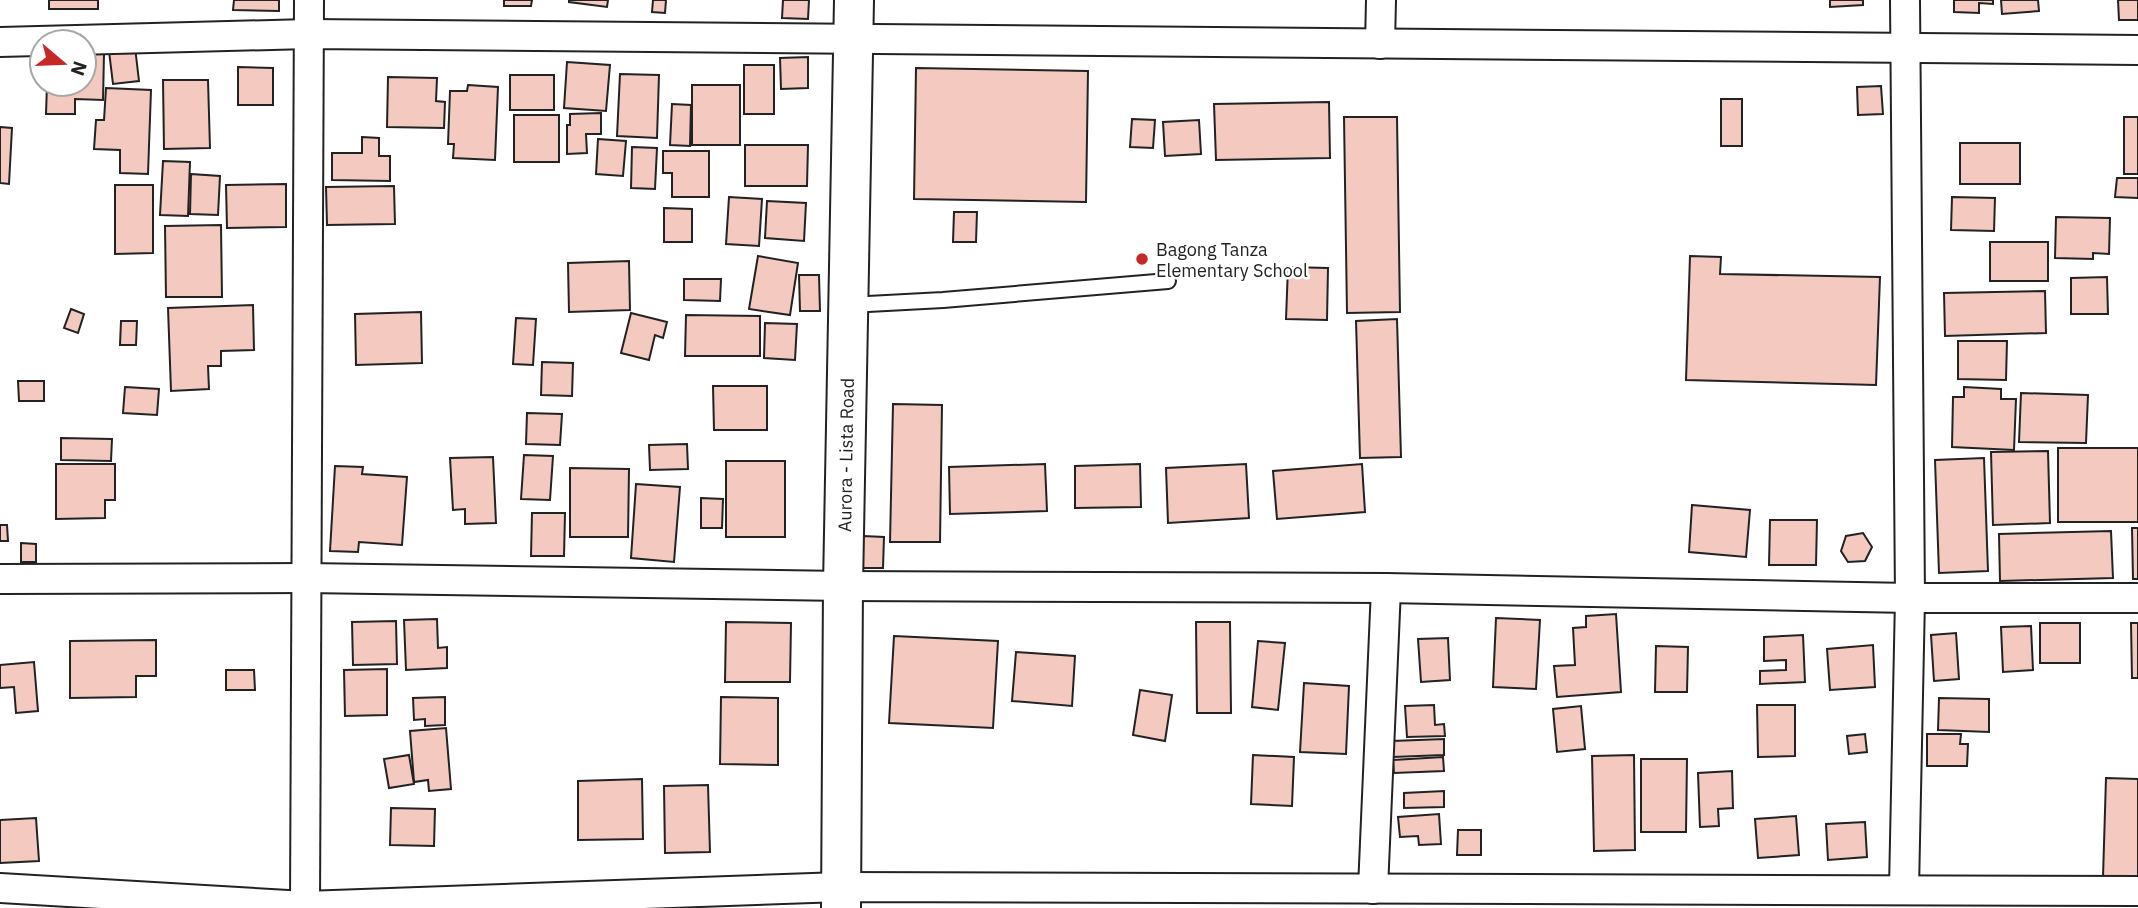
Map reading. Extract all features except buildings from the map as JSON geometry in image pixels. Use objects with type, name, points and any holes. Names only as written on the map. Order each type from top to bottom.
[{"type":"street","points":[[305,906],[309,0]]},
{"type":"street","name":"Aurora - Lista Road","points":[[841,898],[847,305],[854,0]]},
{"type":"street","points":[[1380,44],[1381,0]]},
{"type":"street","points":[[1904,889],[1910,598],[1905,0]]},
{"type":"street","points":[[0,41],[308,34],[2138,50]]},
{"type":"street","points":[[0,579],[306,578],[843,586],[1386,589],[1910,598],[2138,598]]},
{"type":"street","points":[[1373,889],[1386,589]]},
{"type":"street","points":[[0,888],[305,906],[1373,889],[2138,891]]},
{"type":"lane","points":[[847,305],[943,300],[1168,281]]},
{"type":"place","name":"Bagong Tanza Elementary School","points":[[1142,259]]}]
